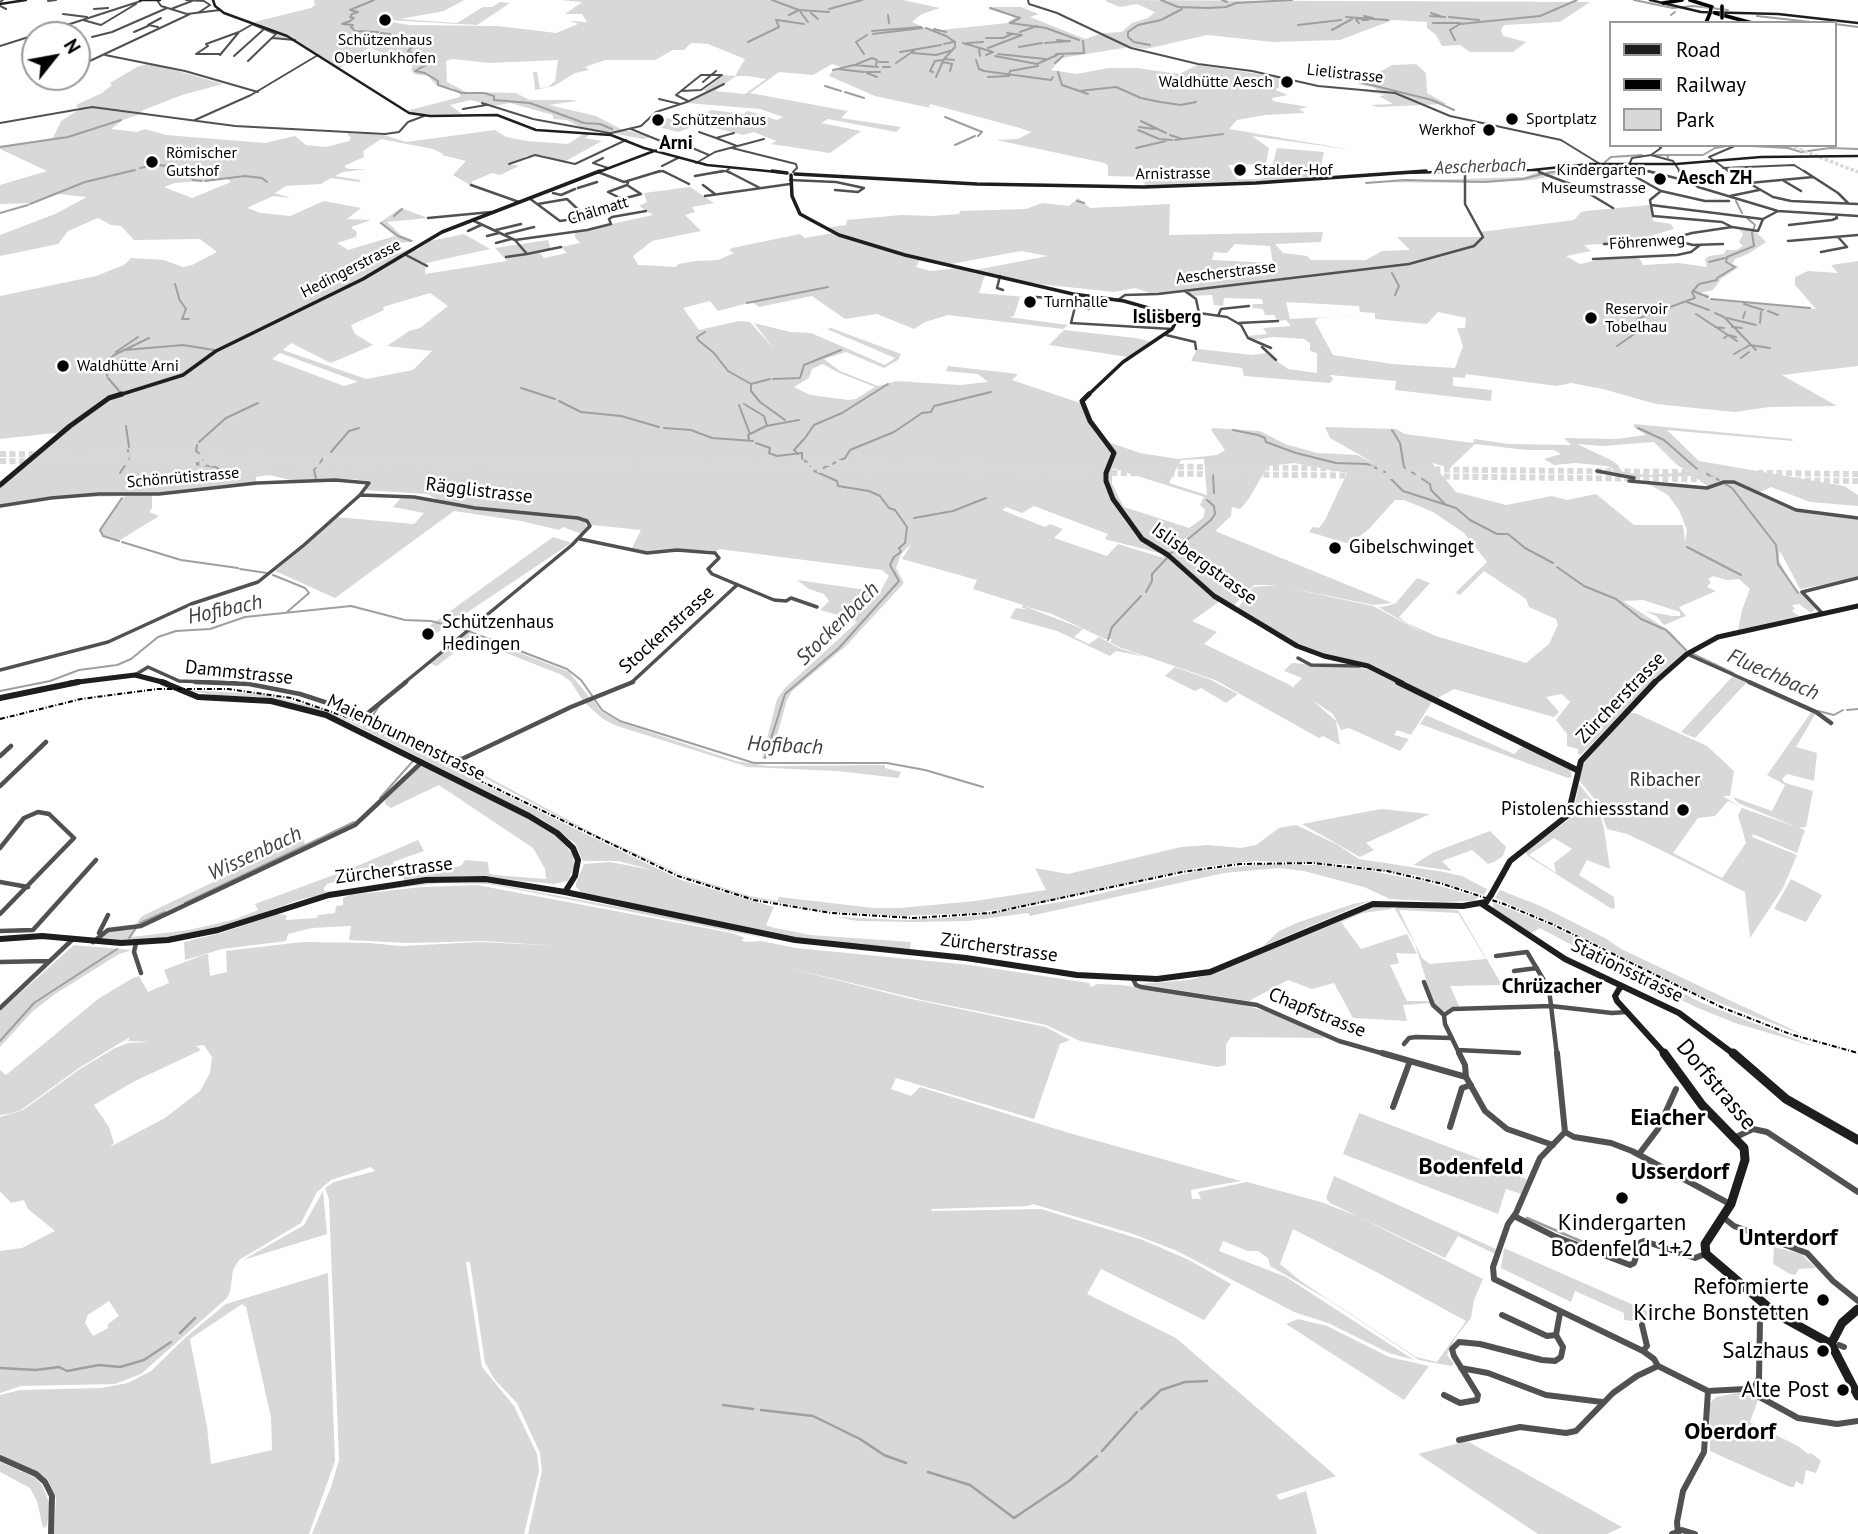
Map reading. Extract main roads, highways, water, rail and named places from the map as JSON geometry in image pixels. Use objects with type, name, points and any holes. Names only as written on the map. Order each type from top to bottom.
[{"type":"highway","points":[[1669,4],[1673,0]]},
{"type":"highway","points":[[1653,1],[1669,4],[1682,0]]},
{"type":"highway","points":[[1690,0],[1711,4],[1717,16]]},
{"type":"highway","points":[[1717,16],[1722,4]]},
{"type":"highway","points":[[1717,16],[1741,21]]},
{"type":"waterway","points":[[374,0],[350,10],[358,12],[350,17],[354,18],[342,24],[353,25],[351,27],[355,31],[378,32]]},
{"type":"waterway","points":[[772,0],[799,10]]},
{"type":"waterway","points":[[829,9],[862,0]]},
{"type":"waterway","points":[[1161,0],[1178,7],[1208,8],[1226,7],[1236,3],[1292,0]]},
{"type":"waterway","points":[[1222,0],[1227,2]]},
{"type":"waterway","points":[[1455,40],[1450,30],[1460,24],[1540,16],[1577,0]]},
{"type":"waterway","points":[[1634,0],[1673,8],[1693,6],[1728,10]]},
{"type":"waterway","points":[[990,8],[1020,18],[1010,23],[1035,27]]},
{"type":"waterway","points":[[1150,45],[1134,42],[1128,37],[1128,32],[1138,25],[1161,20],[1182,9]]},
{"type":"waterway","points":[[799,10],[829,12]]},
{"type":"waterway","points":[[799,10],[808,22]]},
{"type":"waterway","points":[[789,15],[797,11]]},
{"type":"waterway","points":[[1671,15],[1675,12]]},
{"type":"waterway","points":[[811,13],[818,19]]},
{"type":"waterway","points":[[1431,13],[1440,16]]},
{"type":"waterway","points":[[888,15],[889,23]]},
{"type":"waterway","points":[[1364,16],[1373,18]]},
{"type":"waterway","points":[[1430,16],[1445,17]]},
{"type":"waterway","points":[[1757,16],[1802,21]]},
{"type":"waterway","points":[[1346,17],[1360,18]]},
{"type":"waterway","points":[[1449,17],[1479,20]]},
{"type":"waterway","points":[[1359,23],[1356,20],[1360,18]]},
{"type":"waterway","points":[[1360,18],[1388,20]]},
{"type":"waterway","points":[[1332,30],[1352,19]]},
{"type":"waterway","points":[[748,42],[779,27],[776,20]]},
{"type":"waterway","points":[[777,20],[804,24]]},
{"type":"waterway","points":[[1298,25],[1341,20]]},
{"type":"waterway","points":[[1362,20],[1368,20]]},
{"type":"waterway","points":[[1433,23],[1460,23]]},
{"type":"waterway","points":[[1837,24],[1858,27]]},
{"type":"waterway","points":[[872,31],[921,27]]},
{"type":"waterway","points":[[1020,32],[1035,27]]},
{"type":"waterway","points":[[1035,27],[1079,40]]},
{"type":"waterway","points":[[873,34],[922,28]]},
{"type":"waterway","points":[[926,28],[946,36],[955,42],[955,45]]},
{"type":"waterway","points":[[934,29],[946,32]]},
{"type":"waterway","points":[[381,33],[390,34]]},
{"type":"waterway","points":[[988,48],[1022,35],[1007,33]]},
{"type":"waterway","points":[[986,38],[1003,38],[1012,34]]},
{"type":"waterway","points":[[391,35],[389,36],[411,38],[408,40],[408,46],[412,47],[408,51],[412,53],[410,55],[431,62],[415,71],[425,73],[438,81],[438,85],[462,93],[483,93]]},
{"type":"waterway","points":[[864,54],[856,42],[867,35]]},
{"type":"waterway","points":[[1057,40],[1067,41]]},
{"type":"waterway","points":[[1045,43],[1070,41]]},
{"type":"waterway","points":[[1056,54],[1084,53],[1083,41]]},
{"type":"waterway","points":[[944,44],[953,42]]},
{"type":"waterway","points":[[967,43],[983,42]]},
{"type":"waterway","points":[[963,43],[993,52],[986,55]]},
{"type":"waterway","points":[[1019,47],[1042,43]]},
{"type":"waterway","points":[[900,52],[941,45]]},
{"type":"waterway","points":[[952,50],[955,47]]},
{"type":"waterway","points":[[979,48],[980,56]]},
{"type":"waterway","points":[[896,63],[915,50]]},
{"type":"waterway","points":[[912,53],[936,55],[952,50]]},
{"type":"waterway","points":[[945,58],[952,50]]},
{"type":"waterway","points":[[998,54],[1045,59]]},
{"type":"waterway","points":[[995,56],[1037,64],[1057,55]]},
{"type":"waterway","points":[[1055,63],[1063,56]]},
{"type":"waterway","points":[[857,64],[872,58],[877,60],[876,65]]},
{"type":"waterway","points":[[936,77],[944,59],[954,60]]},
{"type":"waterway","points":[[933,72],[930,71],[935,61],[943,60]]},
{"type":"waterway","points":[[976,60],[979,69],[1009,74]]},
{"type":"waterway","points":[[879,62],[888,62]]},
{"type":"waterway","points":[[943,62],[952,64],[950,71]]},
{"type":"waterway","points":[[833,70],[854,65],[878,67]]},
{"type":"waterway","points":[[1009,74],[1010,71],[1038,66]]},
{"type":"waterway","points":[[883,67],[890,67]]},
{"type":"waterway","points":[[838,69],[864,72]]},
{"type":"waterway","points":[[866,72],[880,72]]},
{"type":"waterway","points":[[1058,72],[1062,85],[1079,91]]},
{"type":"waterway","points":[[867,73],[877,77]]},
{"type":"waterway","points":[[988,77],[1009,74]]},
{"type":"waterway","points":[[1009,74],[1051,80],[1053,77]]},
{"type":"waterway","points":[[1363,83],[1432,100],[1454,110]]},
{"type":"waterway","points":[[825,86],[841,91]]},
{"type":"waterway","points":[[1079,91],[1116,87],[1141,98],[1160,102],[1181,105],[1196,102]]},
{"type":"waterway","points":[[1079,91],[1088,94]]},
{"type":"waterway","points":[[845,92],[864,98]]},
{"type":"waterway","points":[[484,93],[494,96],[494,100],[530,103],[584,123],[600,124],[612,129]]},
{"type":"waterway","points":[[945,117],[982,132],[978,136]]},
{"type":"waterway","points":[[0,147],[68,137],[121,120]]},
{"type":"waterway","points":[[1141,121],[1166,133]]},
{"type":"waterway","points":[[1139,127],[1155,129]]},
{"type":"waterway","points":[[1138,130],[1159,139],[1172,140]]},
{"type":"waterway","points":[[1175,140],[1223,134]]},
{"type":"waterway","points":[[1170,135],[1182,139]]},
{"type":"waterway","points":[[955,145],[975,136]]},
{"type":"waterway","points":[[1136,148],[1166,141]]},
{"type":"waterway","name":"Aescherbach","points":[[1667,155],[1703,155],[1721,147]]},
{"type":"waterway","name":"Aescherbach","points":[[1770,147],[1801,152],[1830,148],[1858,149]]},
{"type":"waterway","name":"Aescherbach","points":[[1605,162],[1611,157],[1642,155]]},
{"type":"waterway","name":"Aescherbach","points":[[1655,155],[1667,155]]},
{"type":"waterway","points":[[140,168],[154,165],[173,166],[179,174],[189,174],[193,180],[202,181]]},
{"type":"waterway","name":"Aescherbach","points":[[1547,173],[1595,166]]},
{"type":"waterway","points":[[30,204],[85,182],[135,170]]},
{"type":"waterway","name":"Aescherbach","points":[[1366,183],[1405,180],[1484,182],[1523,179],[1542,174]]},
{"type":"waterway","points":[[205,181],[245,176],[262,178],[267,182]]},
{"type":"waterway","points":[[1077,201],[1084,203]]},
{"type":"waterway","points":[[1736,201],[1742,213]]},
{"type":"waterway","points":[[0,213],[28,205]]},
{"type":"waterway","points":[[394,216],[402,209]]},
{"type":"waterway","points":[[1717,278],[1735,267],[1726,262],[1727,257],[1754,246],[1752,233],[1755,225],[1747,218]]},
{"type":"waterway","points":[[381,223],[398,236],[411,241]]},
{"type":"waterway","points":[[1709,262],[1725,258]]},
{"type":"waterway","points":[[1392,273],[1399,286],[1395,295]]},
{"type":"waterway","points":[[1617,346],[1643,328],[1644,324],[1637,319],[1695,298],[1692,292],[1699,284],[1717,280]]},
{"type":"waterway","points":[[175,284],[179,298]]},
{"type":"waterway","points":[[747,303],[828,287]]},
{"type":"waterway","points":[[1693,291],[1708,297]]},
{"type":"waterway","points":[[179,299],[186,309],[182,319],[189,319]]},
{"type":"waterway","points":[[1711,299],[1810,308]]},
{"type":"waterway","points":[[1687,302],[1709,310]]},
{"type":"waterway","points":[[1744,304],[1763,310]]},
{"type":"waterway","points":[[1768,311],[1778,315]]},
{"type":"waterway","points":[[1743,318],[1745,312]]},
{"type":"waterway","points":[[1760,323],[1761,312]]},
{"type":"waterway","points":[[1715,313],[1724,317],[1734,327]]},
{"type":"waterway","points":[[1696,314],[1716,327]]},
{"type":"waterway","points":[[1727,318],[1756,325]]},
{"type":"waterway","points":[[1716,327],[1724,328]]},
{"type":"waterway","points":[[1716,327],[1728,335]]},
{"type":"waterway","points":[[1734,327],[1742,328]]},
{"type":"waterway","points":[[1734,327],[1751,345]]},
{"type":"waterway","points":[[705,332],[697,337],[698,340],[714,353],[728,371],[751,384]]},
{"type":"waterway","points":[[1724,338],[1728,335]]},
{"type":"waterway","points":[[1728,335],[1737,341]]},
{"type":"waterway","points":[[1728,335],[1736,337]]},
{"type":"waterway","points":[[116,352],[138,337]]},
{"type":"waterway","points":[[107,376],[107,362],[114,355],[149,338]]},
{"type":"waterway","points":[[125,350],[183,345],[214,350]]},
{"type":"waterway","points":[[1743,349],[1751,345]]},
{"type":"waterway","points":[[1751,345],[1770,348]]},
{"type":"waterway","points":[[1751,345],[1756,350]]},
{"type":"waterway","points":[[773,379],[800,378],[804,365],[841,350]]},
{"type":"waterway","points":[[1734,354],[1741,350]]},
{"type":"waterway","points":[[1741,358],[1749,352]]},
{"type":"waterway","points":[[108,378],[120,392]]},
{"type":"waterway","points":[[751,384],[770,379]]},
{"type":"waterway","points":[[751,384],[751,391],[760,402],[785,420]]},
{"type":"waterway","points":[[805,438],[814,425],[842,413],[888,384]]},
{"type":"waterway","points":[[521,388],[555,399]]},
{"type":"waterway","points":[[817,471],[845,458],[850,450],[894,432],[922,413],[931,412],[934,406],[991,392]]},
{"type":"waterway","points":[[559,401],[581,412],[621,416],[659,427]]},
{"type":"waterway","points":[[199,442],[226,418],[258,403]]},
{"type":"waterway","points":[[744,404],[764,416],[767,426]]},
{"type":"waterway","points":[[739,405],[750,434]]},
{"type":"waterway","points":[[767,426],[799,420]]},
{"type":"waterway","points":[[126,426],[129,447]]},
{"type":"waterway","points":[[750,434],[767,426]]},
{"type":"waterway","points":[[331,452],[349,431],[359,428]]},
{"type":"waterway","points":[[664,428],[691,430],[712,438],[753,441]]},
{"type":"waterway","points":[[1638,428],[1664,440],[1697,469]]},
{"type":"waterway","points":[[1233,430],[1258,435],[1265,438],[1266,442],[1296,453],[1336,463],[1367,464],[1385,472]]},
{"type":"waterway","points":[[1392,430],[1400,443],[1404,467],[1430,484],[1431,490],[1446,505]]},
{"type":"waterway","points":[[749,440],[750,434]]},
{"type":"waterway","points":[[798,454],[794,450],[804,439]]},
{"type":"waterway","name":"Stockenbach","points":[[756,443],[770,448],[769,453],[777,456],[798,454]]},
{"type":"waterway","points":[[197,445],[196,451],[204,457],[202,462],[194,464],[216,467],[222,471],[221,477]]},
{"type":"waterway","points":[[120,473],[129,459],[128,450]]},
{"type":"waterway","name":"Stockenbach","points":[[765,758],[785,694],[839,648],[899,581],[890,565],[894,557],[901,552],[899,548],[905,543],[907,527],[895,510],[889,508],[880,496],[869,491],[838,486],[837,481],[812,470],[808,462],[802,460],[802,453],[798,454]]},
{"type":"waterway","points":[[316,479],[314,470],[326,455]]},
{"type":"waterway","points":[[1701,471],[1719,480]]},
{"type":"waterway","points":[[1213,475],[1214,493]]},
{"type":"waterway","points":[[1390,478],[1403,491],[1446,505]]},
{"type":"waterway","points":[[1725,484],[1732,488],[1776,545],[1778,564],[1798,593]]},
{"type":"waterway","points":[[119,541],[103,536],[100,530],[122,498]]},
{"type":"waterway","points":[[914,518],[953,511],[986,498]]},
{"type":"waterway","points":[[1170,554],[1211,520],[1215,514],[1214,506],[1207,500]]},
{"type":"waterway","name":"Fluechbach","points":[[1446,505],[1456,508],[1470,520],[1497,534],[1508,534],[1525,548],[1553,563]]},
{"type":"waterway","points":[[122,542],[181,560],[238,568]]},
{"type":"waterway","points":[[1687,547],[1741,575]]},
{"type":"waterway","points":[[1146,592],[1152,581],[1152,574],[1167,558]]},
{"type":"waterway","name":"Fluechbach","points":[[1557,567],[1584,586],[1616,599],[1641,619],[1666,630],[1686,650]]},
{"type":"waterway","points":[[240,569],[267,573]]},
{"type":"waterway","points":[[273,575],[305,588],[309,593],[287,612]]},
{"type":"waterway","points":[[1108,640],[1112,627],[1141,596]]},
{"type":"waterway","name":"Hofibach","points":[[0,691],[50,681],[79,670],[117,665],[131,659],[158,637],[176,631],[210,629],[245,617],[351,606],[405,620],[431,621],[465,630]]},
{"type":"waterway","name":"Hofibach","points":[[468,631],[567,669],[581,680],[593,697]]},
{"type":"waterway","name":"Fluechbach","points":[[1693,654],[1733,673]]},
{"type":"waterway","name":"Hofibach","points":[[595,700],[602,710],[620,721],[754,763],[887,763],[925,770],[983,787]]},
{"type":"waterway","name":"Wissenbach","points":[[379,706],[373,715],[376,719],[425,744]]},
{"type":"waterway","name":"Fluechbach","points":[[1847,710],[1858,709]]},
{"type":"waterway","name":"Fluechbach","points":[[1818,711],[1834,715],[1843,710]]},
{"type":"waterway","name":"Wissenbach","points":[[380,798],[413,761]]},
{"type":"waterway","name":"Wissenbach","points":[[185,903],[354,822]]},
{"type":"waterway","name":"Wissenbach","points":[[140,923],[165,912]]},
{"type":"waterway","name":"Wissenbach","points":[[129,938],[136,928]]},
{"type":"waterway","name":"Wissenbach","points":[[0,1041],[34,1003],[117,949]]},
{"type":"waterway","points":[[1527,1218],[1613,1255]]},
{"type":"waterway","name":"Wissenbach","points":[[180,1333],[195,1318]]},
{"type":"waterway","name":"Wissenbach","points":[[0,1368],[36,1370],[59,1367],[67,1371],[99,1365],[120,1367],[144,1360],[171,1342]]},
{"type":"waterway","points":[[1141,1409],[1161,1390],[1185,1382],[1207,1381]]},
{"type":"waterway","points":[[723,1405],[753,1409]]},
{"type":"waterway","points":[[761,1410],[813,1416],[860,1439],[884,1455],[906,1463]]},
{"type":"waterway","points":[[1102,1451],[1137,1412]]},
{"type":"waterway","points":[[928,1472],[970,1485],[1014,1518],[1069,1481],[1097,1456]]},
{"type":"tunnel","points":[[1794,147],[1858,172]]},
{"type":"tunnel","points":[[0,454],[1858,474]]},
{"type":"tunnel","points":[[0,461],[1858,481]]},
{"type":"railway","points":[[0,719],[81,699],[157,689],[228,689],[291,698],[352,719],[678,876],[754,900],[831,913],[914,918],[991,913],[1182,872],[1240,864],[1312,863],[1387,871],[1443,884],[1504,904],[1554,925],[1721,1007],[1790,1034],[1858,1053]]},
{"type":"place","name":"Schützenhaus Oberlunkhofen","points":[[385,20]]},
{"type":"place","name":"Waldhütte Aesch","points":[[1287,82]]},
{"type":"place","name":"Sportplatz","points":[[1512,119]]},
{"type":"place","name":"Schützenhaus","points":[[658,120]]},
{"type":"place","name":"Werkhof","points":[[1489,130]]},
{"type":"place","name":"Römischer Gutshof","points":[[152,162]]},
{"type":"place","name":"Stalder-Hof","points":[[1240,170]]},
{"type":"place","name":"Kindergarten Museumstrasse","points":[[1660,179]]},
{"type":"place","name":"Turnhalle","points":[[1030,302]]},
{"type":"place","name":"Reservoir Tobelhau","points":[[1591,318]]},
{"type":"place","name":"Waldhütte Arni","points":[[63,366]]},
{"type":"place","name":"Gibelschwinget","points":[[1335,548]]},
{"type":"place","name":"Schützenhaus Hedingen","points":[[428,634]]},
{"type":"place","name":"Pistolenschiessstand","points":[[1683,810]]},
{"type":"place","name":"Kindergarten Bodenfeld 1+2","points":[[1622,1198]]},
{"type":"place","name":"Reformierte Kirche Bonstetten","points":[[1823,1300]]},
{"type":"place","name":"Salzhaus","points":[[1823,1351]]},
{"type":"place","name":"Alte Post","points":[[1843,1390]]},
{"type":"district","name":"Arni","points":[[676,144]]},
{"type":"district","name":"Aesch ZH","points":[[1715,179]]},
{"type":"district","name":"Islisberg","points":[[1167,318]]},
{"type":"district","name":"Chrüzacher","points":[[1552,987]]},
{"type":"district","name":"Eiacher","points":[[1668,1118]]},
{"type":"district","name":"Bodenfeld","points":[[1471,1167]]},
{"type":"district","name":"Usserdorf","points":[[1680,1172]]},
{"type":"district","name":"Unterdorf","points":[[1788,1238]]},
{"type":"district","name":"Oberdorf","points":[[1730,1432]]},
{"type":"park label","name":"Ribacher","points":[[1665,781]]}]
